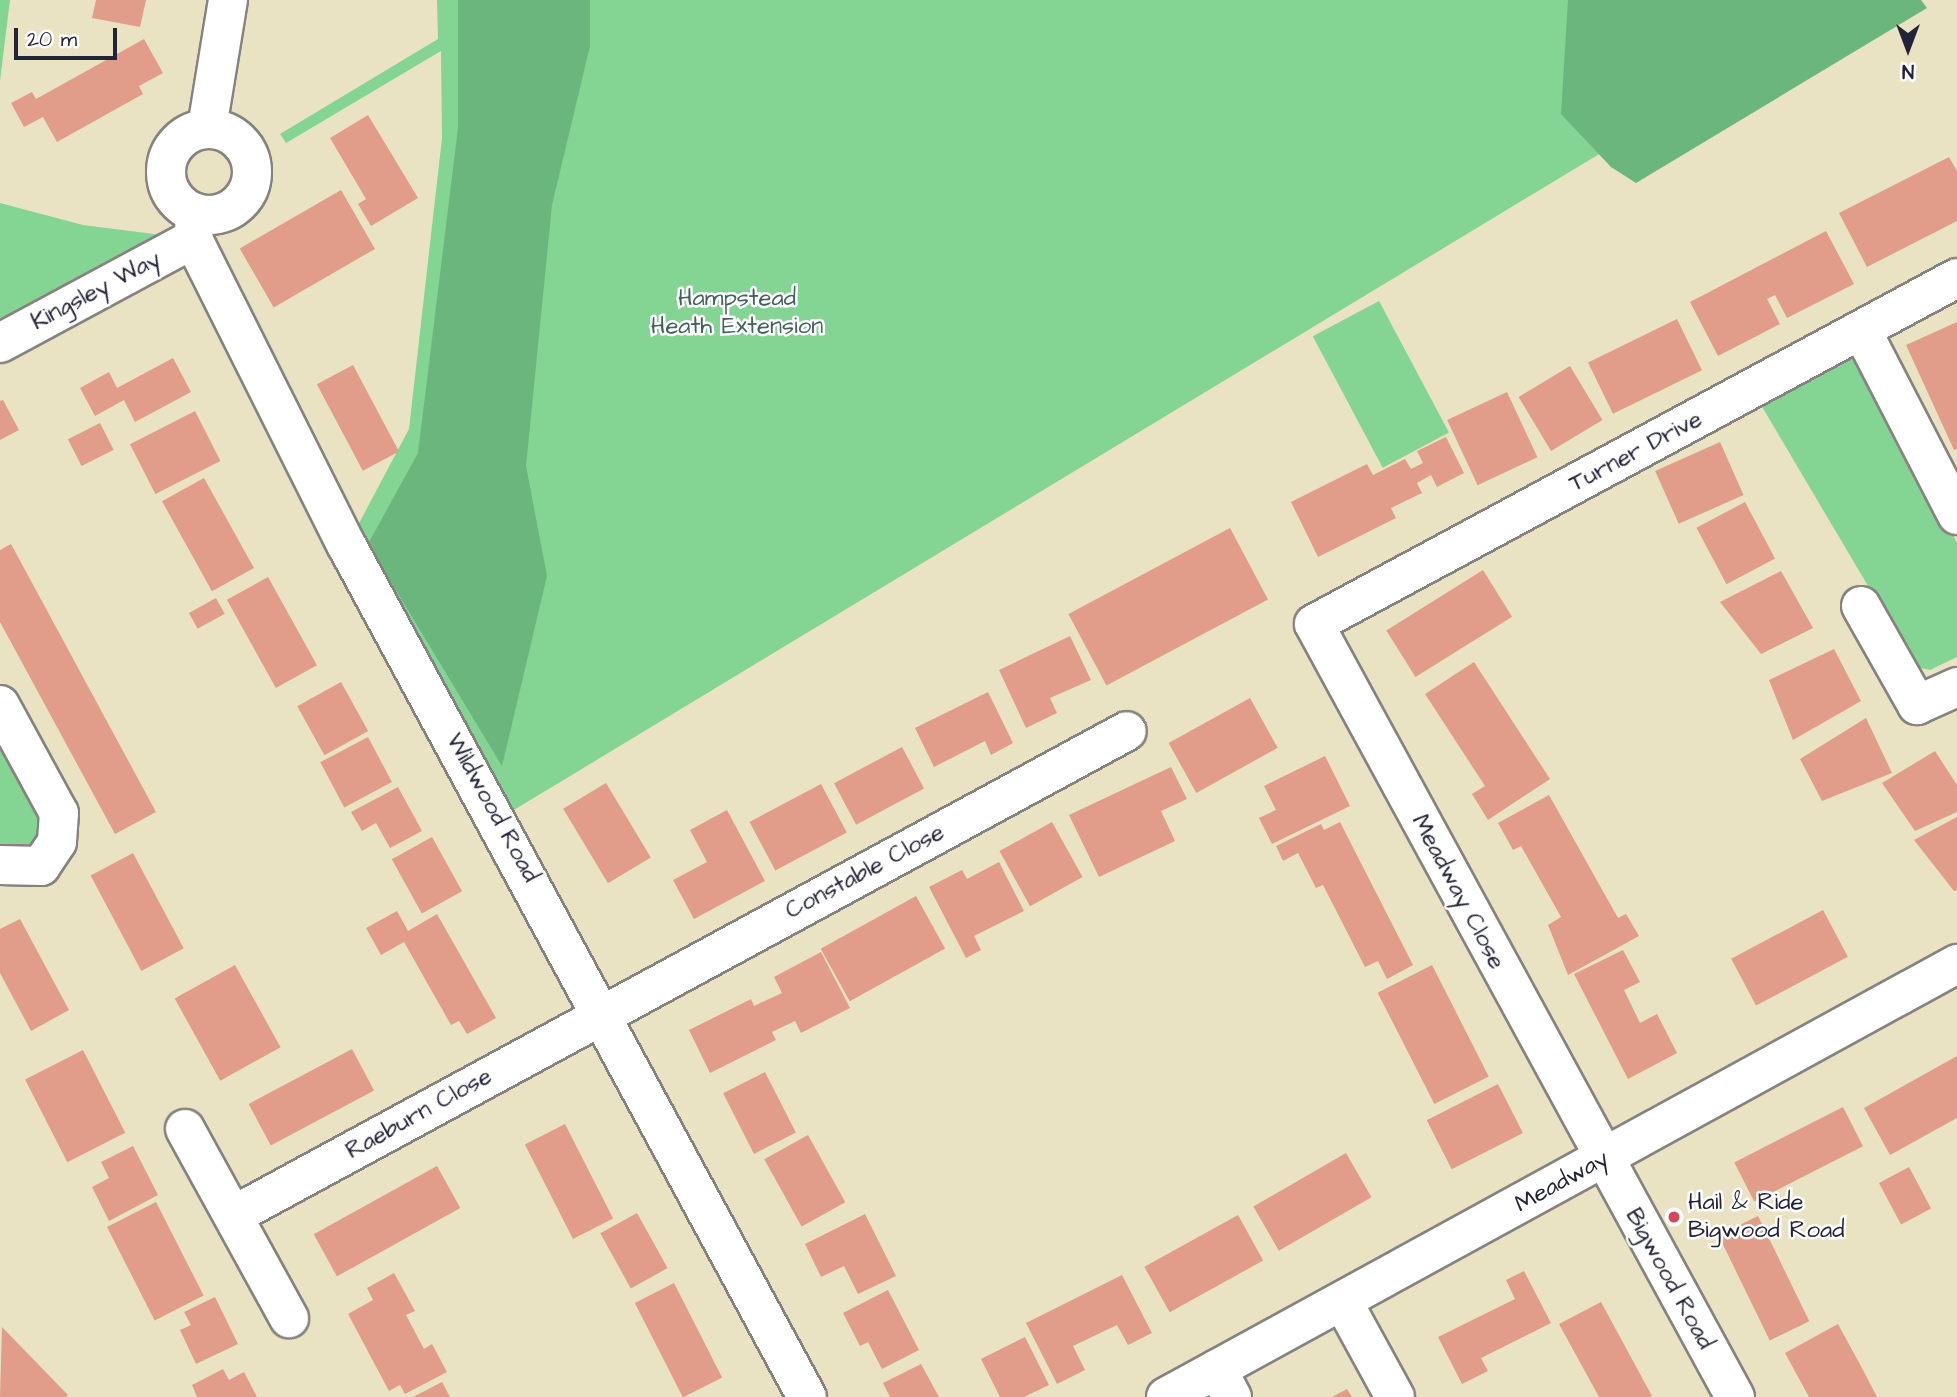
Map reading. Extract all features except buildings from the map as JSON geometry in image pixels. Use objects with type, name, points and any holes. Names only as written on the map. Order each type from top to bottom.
[{"type":"street","points":[[207,128],[228,0]]},
{"type":"street","points":[[207,128],[244,146],[253,177],[235,207],[195,226],[171,194],[167,159],[175,143],[207,128]]},
{"type":"street","name":"Kingsley Way","points":[[0,343],[195,226]]},
{"type":"street","name":"Wildwood Road","points":[[195,226],[347,547],[602,1013],[807,1397]]},
{"type":"street","name":"Turner Drive","points":[[1314,624],[1957,278]]},
{"type":"street","points":[[1862,331],[1957,515]]},
{"type":"street","points":[[1861,606],[1917,705],[1957,687]]},
{"type":"street","name":"Meadway Close","points":[[1314,624],[1602,1160]]},
{"type":"street","points":[[0,705],[59,813],[57,842],[41,866],[0,865]]},
{"type":"street","name":"Constable Close","points":[[602,1013],[1127,731]]},
{"type":"street","name":"Meadway","points":[[1166,1397],[1224,1383],[1343,1302],[1957,964]]},
{"type":"street","name":"Raeburn Close","points":[[236,1214],[602,1013]]},
{"type":"street","points":[[185,1129],[236,1214],[289,1318]]},
{"type":"street","name":"Bigwood Road","points":[[1602,1160],[1735,1397]]},
{"type":"street","points":[[1343,1302],[1395,1397]]},
{"type":"green space","points":[[0,0],[10,0],[0,81]]},
{"type":"green space","name":"Hampstead Heath Extension","points":[[437,0],[1854,0],[499,819],[347,546],[409,429],[442,138],[441,51],[286,143],[280,134],[438,39]]},
{"type":"green space","points":[[458,0],[590,0],[590,46],[552,205],[526,466],[547,576],[502,766],[368,544],[418,453],[458,128]]},
{"type":"green space","points":[[1568,0],[1921,0],[1927,8],[1636,183],[1611,167],[1561,114]]},
{"type":"green space","points":[[0,203],[83,225],[193,239],[0,343]]},
{"type":"green space","points":[[1379,301],[1449,433],[1383,468],[1313,336]]},
{"type":"green space","points":[[1859,352],[1957,543],[1957,657],[1930,670],[1916,667],[1761,405]]},
{"type":"green space","points":[[0,724],[45,824],[33,845],[18,849],[0,847]]},
{"type":"place","name":"Hail & Ride Bigwood Road","points":[[1674,1217]]}]
